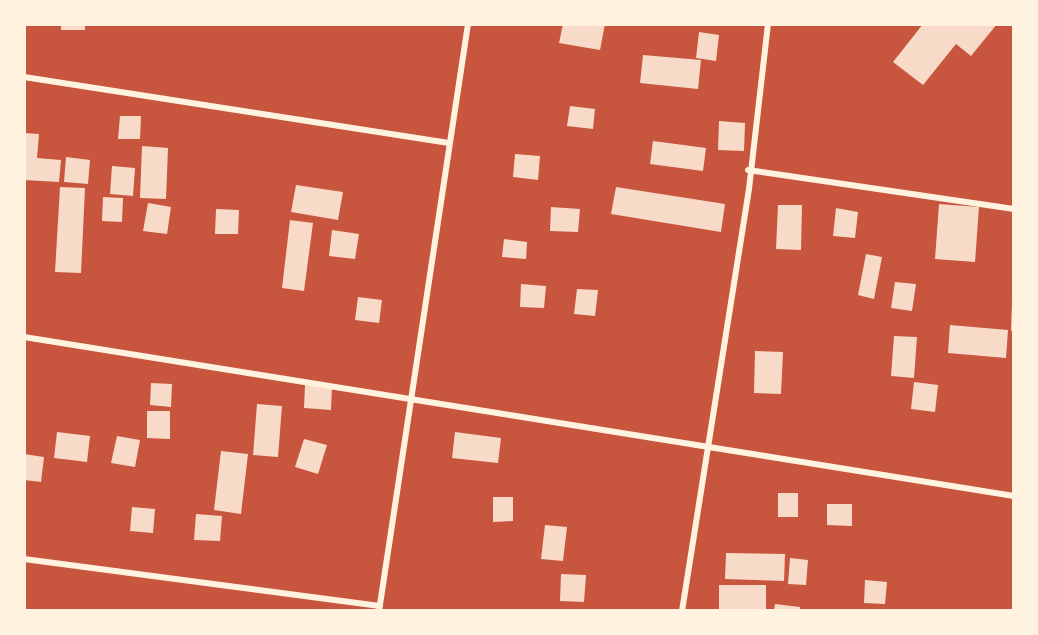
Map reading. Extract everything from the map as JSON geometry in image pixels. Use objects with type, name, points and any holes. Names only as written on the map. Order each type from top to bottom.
[{"type":"street","points":[[24,559],[379,608],[468,24]]},
{"type":"street","points":[[682,611],[749,170],[768,24]]},
{"type":"street","points":[[24,77],[449,143]]},
{"type":"street","points":[[749,170],[1014,209]]},
{"type":"street","points":[[24,338],[1014,496]]},
{"type":"building","points":[[61,24],[85,24],[85,30],[61,30]]},
{"type":"building","points":[[563,24],[605,24],[600,50],[559,43]]},
{"type":"building","points":[[923,24],[997,24],[971,56],[956,44],[923,85],[893,62]]},
{"type":"building","points":[[699,32],[719,35],[716,61],[696,58]]},
{"type":"building","points":[[643,55],[701,60],[698,89],[640,83]]},
{"type":"building","points":[[570,106],[595,109],[593,129],[567,126]]},
{"type":"building","points":[[120,116],[141,116],[140,139],[118,139]]},
{"type":"building","points":[[719,121],[745,123],[744,151],[718,150]]},
{"type":"building","points":[[24,133],[39,134],[37,158],[61,160],[59,182],[24,180]]},
{"type":"building","points":[[653,141],[706,148],[703,171],[650,164]]},
{"type":"building","points":[[142,146],[168,148],[166,199],[140,198]]},
{"type":"building","points":[[515,154],[540,156],[538,180],[513,177]]},
{"type":"building","points":[[66,157],[90,160],[88,184],[64,182]]},
{"type":"building","points":[[112,166],[135,168],[133,196],[110,194]]},
{"type":"building","points":[[296,185],[343,192],[338,220],[291,212]]},
{"type":"building","points":[[60,187],[85,188],[81,273],[55,272]]},
{"type":"building","points":[[616,187],[725,204],[721,232],[611,214]]},
{"type":"building","points":[[103,197],[123,198],[122,222],[102,221]]},
{"type":"building","points":[[148,203],[171,207],[167,234],[143,231]]},
{"type":"building","points":[[939,204],[979,207],[975,262],[935,259]]},
{"type":"building","points":[[778,205],[802,205],[801,250],[776,249]]},
{"type":"building","points":[[551,207],[580,209],[578,232],[550,231]]},
{"type":"building","points":[[836,208],[858,212],[855,238],[833,236]]},
{"type":"building","points":[[216,209],[239,210],[238,234],[215,234]]},
{"type":"building","points":[[290,220],[313,223],[304,291],[282,288]]},
{"type":"building","points":[[332,230],[359,234],[355,259],[329,256]]},
{"type":"building","points":[[504,239],[527,242],[526,259],[502,257]]},
{"type":"building","points":[[866,254],[882,257],[874,299],[858,295]]},
{"type":"building","points":[[895,282],[916,284],[912,311],[891,308]]},
{"type":"building","points":[[521,284],[546,286],[544,308],[520,307]]},
{"type":"building","points":[[577,289],[598,290],[595,316],[574,314]]},
{"type":"building","points":[[358,297],[382,300],[379,323],[355,320]]},
{"type":"building","points":[[1012,302],[1014,302],[1014,331],[1011,331]]},
{"type":"building","points":[[950,325],[1008,330],[1006,358],[948,353]]},
{"type":"building","points":[[894,336],[917,337],[914,378],[891,376]]},
{"type":"building","points":[[755,351],[783,352],[781,394],[754,393]]},
{"type":"building","points":[[914,382],[938,385],[935,412],[911,409]]},
{"type":"building","points":[[151,383],[172,384],[171,407],[150,405]]},
{"type":"building","points":[[305,385],[332,387],[331,410],[304,408]]},
{"type":"building","points":[[257,404],[282,406],[278,457],[253,455]]},
{"type":"building","points":[[147,411],[170,411],[170,439],[147,438]]},
{"type":"building","points":[[57,432],[90,436],[87,462],[54,458]]},
{"type":"building","points":[[455,432],[501,438],[498,463],[452,458]]},
{"type":"building","points":[[117,436],[140,440],[135,467],[111,463]]},
{"type":"building","points":[[304,439],[327,445],[318,474],[295,467]]},
{"type":"building","points":[[221,451],[248,454],[241,514],[214,510]]},
{"type":"building","points":[[24,454],[44,457],[41,482],[24,480]]},
{"type":"building","points":[[778,493],[798,493],[798,517],[778,517]]},
{"type":"building","points":[[493,497],[513,497],[513,521],[493,522]]},
{"type":"building","points":[[827,504],[852,504],[852,526],[827,525]]},
{"type":"building","points":[[132,507],[155,509],[153,533],[130,531]]},
{"type":"building","points":[[196,514],[222,516],[220,541],[194,540]]},
{"type":"building","points":[[545,525],[567,527],[563,561],[541,559]]},
{"type":"building","points":[[726,553],[785,554],[784,581],[725,579]]},
{"type":"building","points":[[790,558],[808,560],[806,585],[788,584]]},
{"type":"building","points":[[561,574],[586,575],[584,602],[560,601]]},
{"type":"building","points":[[865,580],[887,582],[885,604],[864,603]]},
{"type":"building","points":[[719,585],[766,585],[766,611],[719,611]]},
{"type":"building","points":[[775,604],[800,607],[800,611],[774,611]]}]
